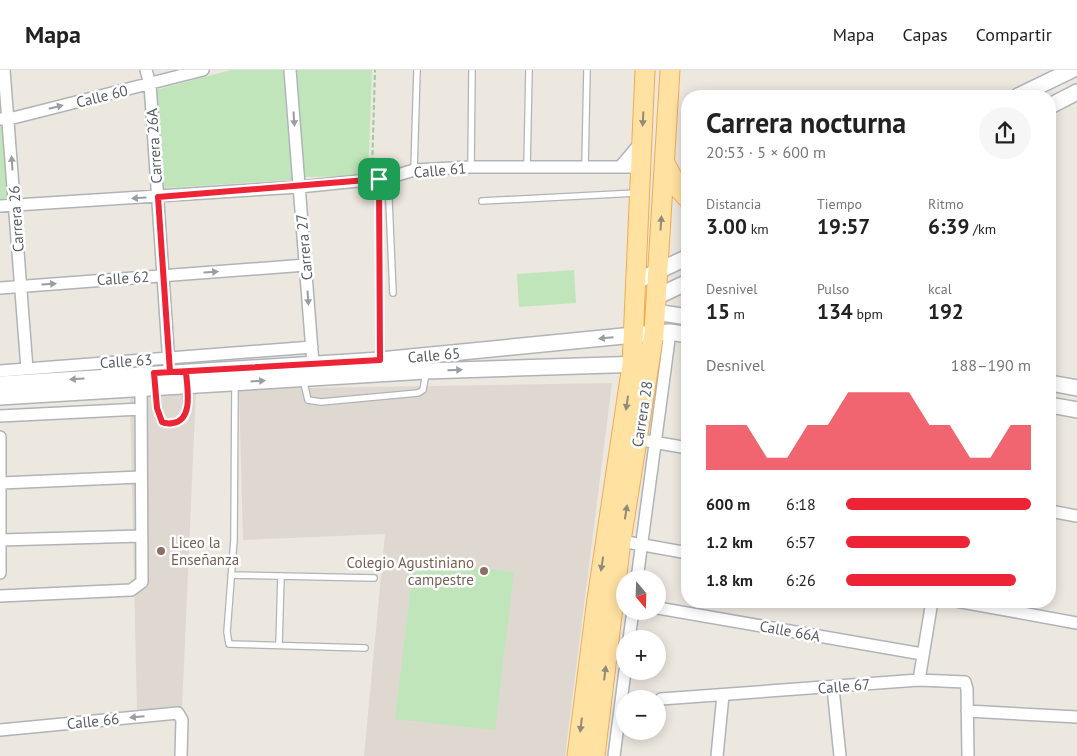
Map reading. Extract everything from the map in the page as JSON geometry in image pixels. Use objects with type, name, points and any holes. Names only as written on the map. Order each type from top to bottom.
[{"type":"main road","name":"Carrera 28","points":[[621,570],[622,541],[645,441],[641,364],[634,336],[645,70]]},
{"type":"main road","name":"Carrera 28","points":[[577,756],[597,599],[641,364],[662,333],[656,305],[657,271],[666,165],[670,70]]},
{"type":"main road","points":[[666,165],[681,191]]},
{"type":"main road","name":"Carrera 28","points":[[595,756],[616,620]]},
{"type":"street","name":"Carrera 26","points":[[4,70],[4,119],[15,205],[27,369]]},
{"type":"street","name":"Carrera 26A","points":[[0,596],[131,590],[142,582],[141,409],[158,376],[163,276],[150,84],[146,70]]},
{"type":"street","name":"Calle 60","points":[[4,119],[203,70]]},
{"type":"street","name":"Carrera 27","points":[[290,70],[313,364]]},
{"type":"street","points":[[1030,90],[1072,70]]},
{"type":"street","points":[[1056,103],[1077,92]]},
{"type":"street","points":[[620,167],[642,141]]},
{"type":"street","name":"Calle 61","points":[[0,206],[158,197],[380,179],[414,170],[471,167],[642,167]]},
{"type":"street","points":[[637,281],[681,260]]},
{"type":"street","name":"Calle 62","points":[[0,288],[306,265]]},
{"type":"street","points":[[656,305],[681,287]]},
{"type":"street","points":[[656,305],[681,314]]},
{"type":"street","points":[[638,570],[641,545],[645,441],[662,333]]},
{"type":"street","name":"Calle 65","points":[[187,378],[313,364],[380,360],[662,333],[681,334]]},
{"type":"street","name":"Calle 63","points":[[0,371],[27,369],[158,376],[312,347]]},
{"type":"street","name":"Calle 65","points":[[0,384],[158,376],[235,382],[426,371],[641,364]]},
{"type":"street","name":"Calle 65","points":[[0,397],[158,376]]},
{"type":"street","points":[[1056,384],[1077,388]]},
{"type":"street","points":[[1056,406],[1077,410]]},
{"type":"street","points":[[0,416],[141,409]]},
{"type":"street","points":[[0,437],[0,574]]},
{"type":"street","points":[[645,441],[681,447]]},
{"type":"street","points":[[1,482],[140,477]]},
{"type":"street","points":[[1056,512],[1077,516]]},
{"type":"street","points":[[1,540],[141,536]]},
{"type":"street","points":[[622,541],[681,552]]},
{"type":"street","points":[[919,680],[931,608]]},
{"type":"street","points":[[994,608],[1077,623]]},
{"type":"street","name":"Calle 66A","points":[[666,609],[922,654]]},
{"type":"street","points":[[614,756],[624,680]]},
{"type":"street","name":"Calle 67","points":[[666,699],[833,688],[919,680],[965,682],[967,711]]},
{"type":"street","points":[[833,688],[840,756]]},
{"type":"street","points":[[717,756],[723,695]]},
{"type":"street","points":[[968,756],[967,711],[1077,717]]},
{"type":"street","name":"Calle 66","points":[[0,730],[178,713],[182,720],[181,756]]},
{"type":"lane","points":[[414,170],[418,70]]},
{"type":"lane","points":[[471,167],[472,70]]},
{"type":"lane","points":[[527,167],[529,70]]},
{"type":"lane","points":[[585,167],[587,70]]},
{"type":"lane","points":[[380,179],[393,293]]},
{"type":"lane","points":[[482,201],[641,193]]},
{"type":"lane","points":[[303,379],[308,400],[328,402],[418,393],[424,390],[426,371]]},
{"type":"lane","points":[[158,376],[160,419],[165,424],[177,423],[186,414],[187,378]]},
{"type":"lane","points":[[235,382],[234,540],[227,632],[229,644],[365,648]]},
{"type":"lane","points":[[231,575],[374,578]]},
{"type":"lane","points":[[279,645],[281,576]]},
{"type":"path","points":[[376,70],[380,179],[380,360]]},
{"type":"shaded area","name":"Colegio Agustiniano campestre","points":[[612,383],[565,756],[364,756],[385,534],[243,540],[239,389]]},
{"type":"shaded area","name":"Liceo la Enseñanza","points":[[196,389],[182,709],[137,712],[130,393]]},
{"type":"green space","points":[[231,70],[283,70],[292,180],[163,188],[156,90]]},
{"type":"green space","points":[[297,70],[372,70],[368,176],[303,177]]},
{"type":"green space","points":[[0,126],[5,126],[11,202],[0,202]]},
{"type":"green space","points":[[574,270],[576,303],[519,307],[517,274]]},
{"type":"green space","points":[[414,561],[514,572],[495,730],[395,719]]},
{"type":"place","name":"Liceo la Enseñanza","points":[[161,551]]},
{"type":"place","name":"Colegio Agustiniano campestre","points":[[484,571]]},
{"type":"route","points":[[379,179],[158,197],[170,372],[186,372],[188,397],[186,414],[182,420],[169,424],[162,422],[157,408],[154,373],[186,372],[380,360],[379,179]]}]
